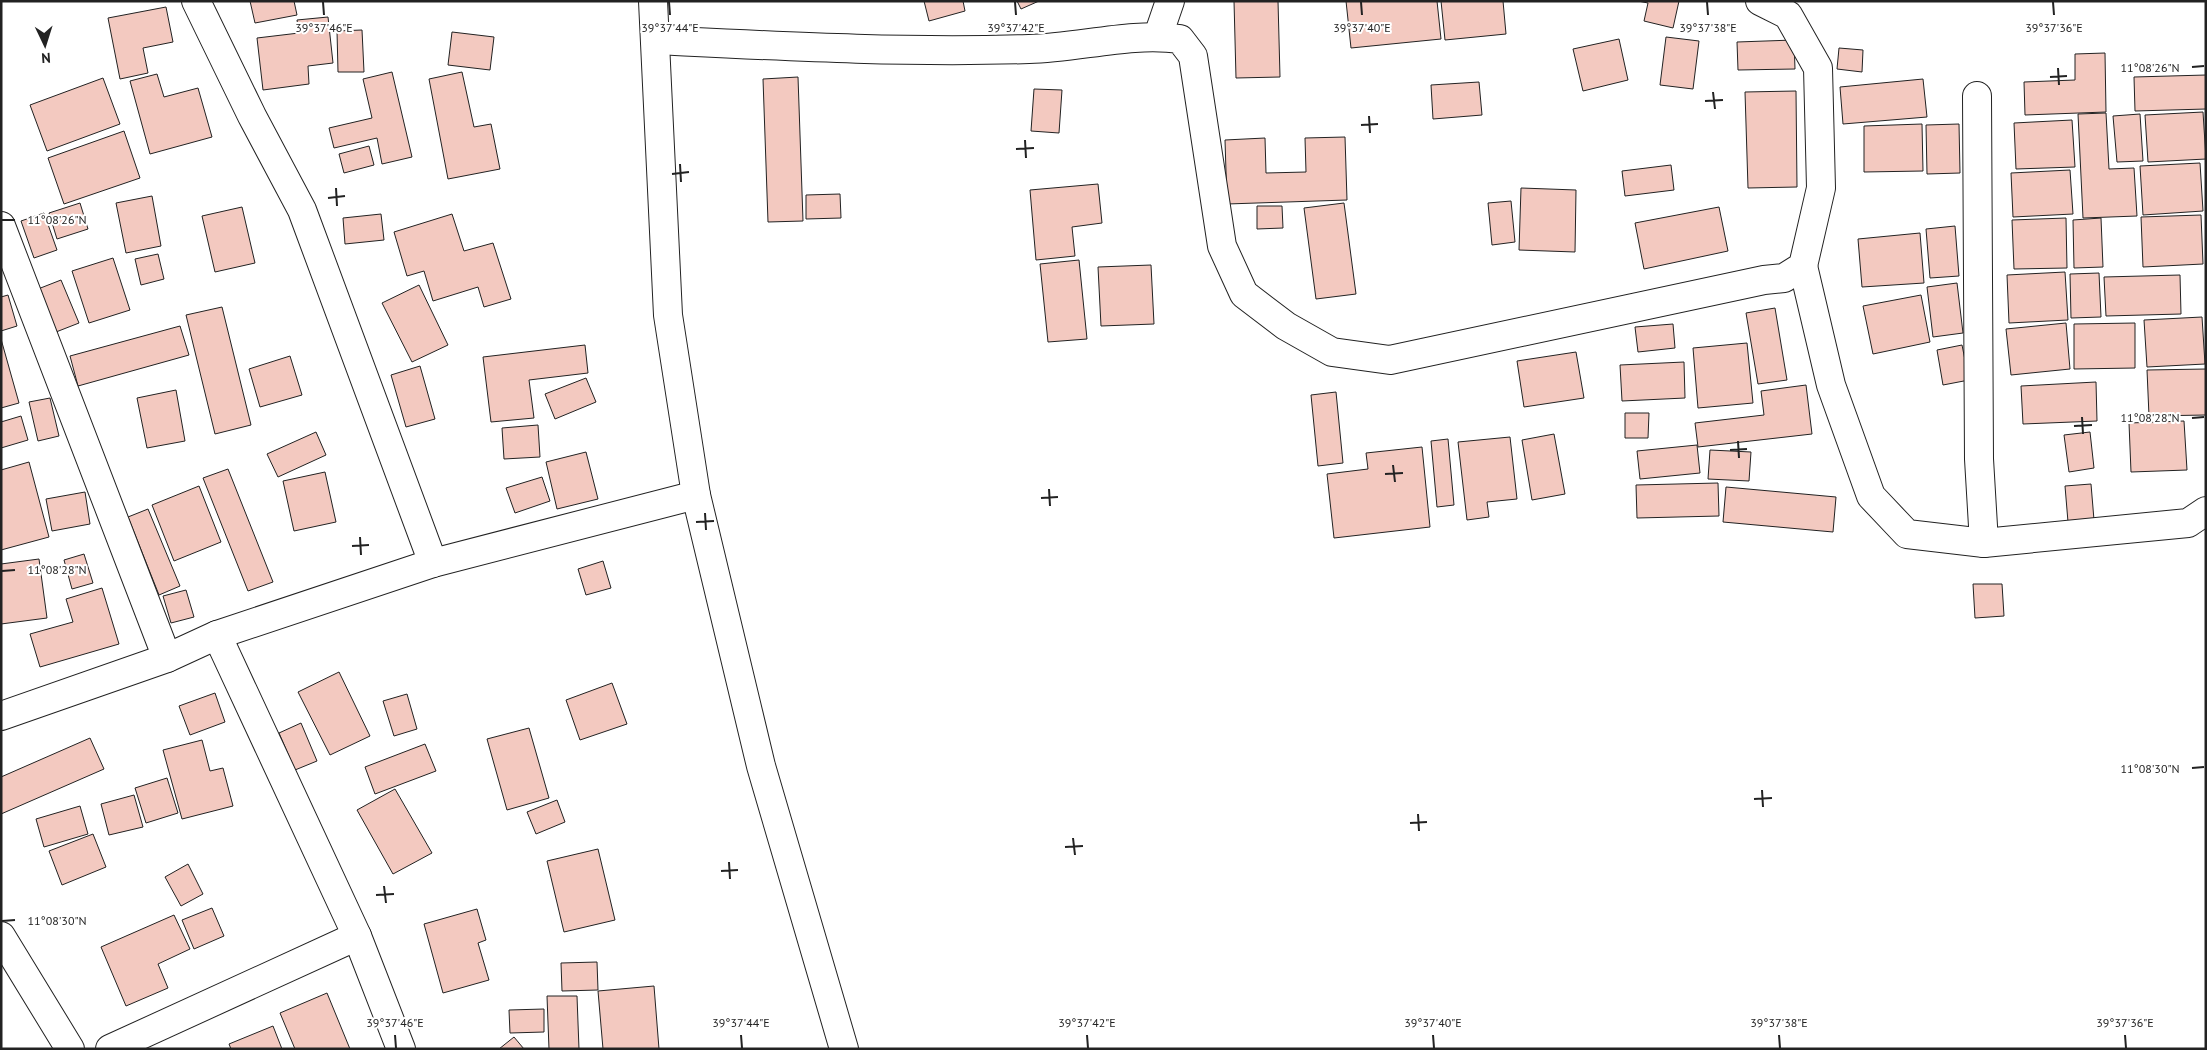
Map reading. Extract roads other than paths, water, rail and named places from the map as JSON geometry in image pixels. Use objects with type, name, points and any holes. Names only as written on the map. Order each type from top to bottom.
[{"type":"street","points":[[196,1],[252,116],[302,210],[433,563]]},
{"type":"street","points":[[653,1],[668,315],[696,495],[761,766],[844,1049]]},
{"type":"street","points":[[1158,36],[1170,1]]},
{"type":"street","points":[[1760,1],[1788,15],[1818,68],[1820,188],[1803,266],[1831,385],[1871,496],[1907,534],[1984,543],[2188,523],[2206,511]]},
{"type":"street","points":[[654,40],[852,50],[1031,49],[1158,36],[1180,39],[1193,56],[1222,246],[1244,294],[1286,326],[1332,352],[1390,360],[1764,280],[1784,278],[1803,266]]},
{"type":"street","points":[[1977,96],[1979,459],[1984,543]]},
{"type":"street","points":[[1,226],[167,658]]},
{"type":"street","points":[[1,716],[167,658],[217,635],[433,563],[696,495]]},
{"type":"street","points":[[217,635],[357,936],[401,1049]]},
{"type":"street","points":[[1,936],[70,1049]]},
{"type":"street","points":[[110,1049],[357,936]]}]
